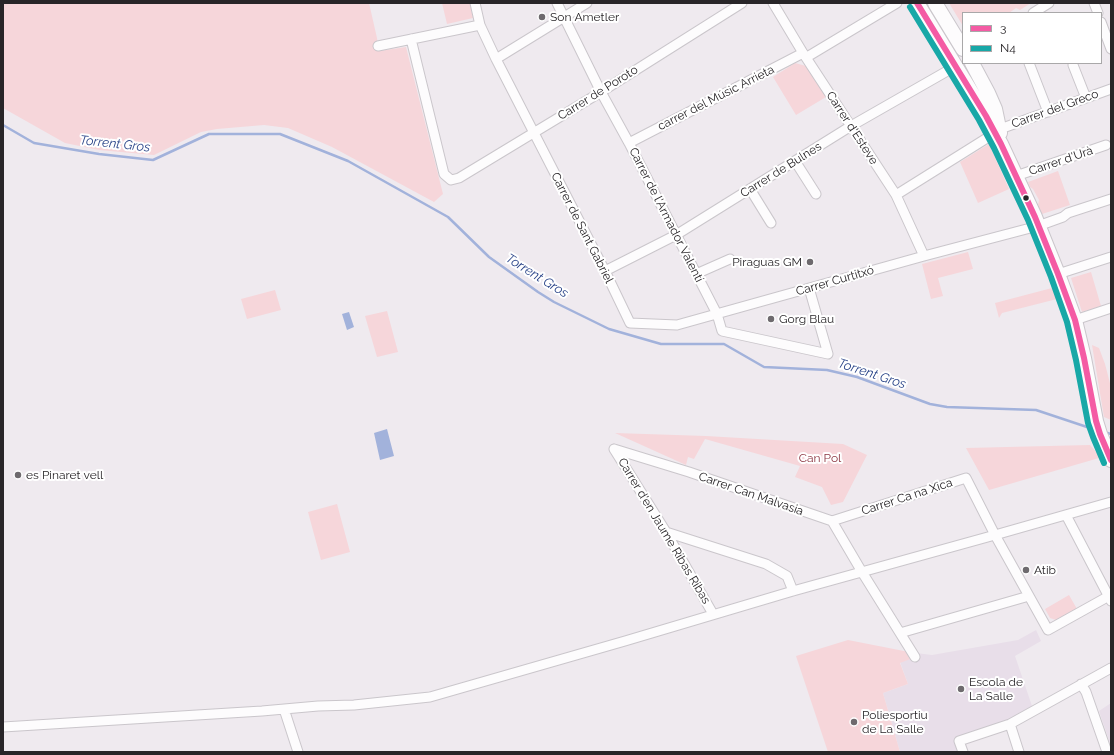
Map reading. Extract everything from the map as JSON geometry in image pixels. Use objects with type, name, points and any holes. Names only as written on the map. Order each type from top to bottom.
[{"type":"main road","points":[[917,3],[998,135],[1038,226],[1075,320],[1093,407],[1100,434],[1109,456]]},
{"type":"main road","points":[[935,3],[962,46]]},
{"type":"main road","points":[[956,66],[962,55]]},
{"type":"main road","points":[[973,64],[995,109],[998,135]]},
{"type":"street","name":"Carrer de Sant Gabriel","points":[[475,3],[480,25],[496,59],[605,271],[630,323]]},
{"type":"street","name":"Carrer de l'Armador Valentí","points":[[557,3],[601,92],[717,314],[722,331],[828,354],[810,288]]},
{"type":"street","points":[[496,59],[587,3]]},
{"type":"street","name":"Carrer de Poroto","points":[[411,39],[444,174],[451,180],[459,178],[601,92],[742,3]]},
{"type":"street","name":"Carrer d'Esteve","points":[[773,3],[896,195],[924,256]]},
{"type":"street","name":"carrer del Músic Arrieta","points":[[629,143],[805,55],[897,3]]},
{"type":"street","points":[[1035,12],[1049,3]]},
{"type":"street","points":[[378,46],[480,25]]},
{"type":"street","points":[[1102,25],[1111,49]]},
{"type":"street","points":[[1029,64],[1048,112]]},
{"type":"street","points":[[1072,65],[1086,98]]},
{"type":"street","name":"Carrer de Bulnes","points":[[605,271],[676,235],[851,126],[956,66]]},
{"type":"street","name":"Carrer del Greco","points":[[896,195],[998,135],[1048,112],[1111,89]]},
{"type":"street","name":"Carrer d'Urà","points":[[1016,176],[1106,145]]},
{"type":"street","points":[[795,161],[816,194]]},
{"type":"street","points":[[750,189],[771,223]]},
{"type":"street","name":"Carrer Curtitxó","points":[[630,323],[678,325],[924,256],[1038,226],[1063,217],[1068,213],[1111,199]]},
{"type":"street","points":[[1058,274],[1111,257]]},
{"type":"street","points":[[696,274],[730,259]]},
{"type":"street","points":[[1075,320],[1111,308]]},
{"type":"street","name":"Carrer Can Malvasia","points":[[614,449],[689,472],[832,521]]},
{"type":"street","name":"Carrer d'en Jaume Ribas Ribas","points":[[614,449],[666,532],[713,614]]},
{"type":"street","name":"Carrer Ca na Xica","points":[[832,521],[966,478],[995,536]]},
{"type":"street","points":[[3,727],[318,706],[354,705],[430,697],[610,646],[793,591],[995,536],[1111,502]]},
{"type":"street","points":[[995,536],[1048,630],[1110,598],[1066,515]]},
{"type":"street","points":[[832,521],[915,657]]},
{"type":"street","points":[[666,532],[766,564],[787,576],[793,591]]},
{"type":"street","points":[[900,633],[1029,596]]},
{"type":"street","points":[[963,752],[959,741],[1010,724],[1111,668]]},
{"type":"street","points":[[1081,684],[1086,692],[1107,752]]},
{"type":"street","points":[[284,709],[298,752]]},
{"type":"street","points":[[1010,724],[1019,752]]},
{"type":"shaded area","name":"Escola de La Salle","points":[[1036,630],[1041,641],[1015,656],[1032,706],[1007,721],[957,740],[961,752],[900,752],[883,693],[908,684],[900,662],[918,656],[916,653],[932,655],[1018,640]]},
{"type":"shaded area","points":[[1111,703],[1111,746],[1099,711]]},
{"type":"green space","points":[[3,3],[369,3],[379,51],[406,47],[443,194],[434,202],[332,147],[288,128],[264,125],[217,129],[201,132],[154,155],[99,150],[65,143],[3,108]]},
{"type":"green space","points":[[442,3],[470,3],[473,18],[447,24]]},
{"type":"green space","points":[[949,3],[1031,3],[1020,10],[1016,8],[1010,12],[962,12],[962,24]]},
{"type":"green space","points":[[795,63],[806,66],[826,97],[796,115],[773,77]]},
{"type":"green space","points":[[989,144],[1009,189],[978,203],[960,162]]},
{"type":"green space","points":[[1058,171],[1070,205],[1042,214],[1038,205],[1039,200],[1028,182]]},
{"type":"green space","points":[[968,252],[973,269],[938,278],[943,296],[931,299],[922,264]]},
{"type":"green space","points":[[1091,272],[1101,306],[1082,312],[1071,278]]},
{"type":"green space","points":[[1052,288],[1057,299],[1002,313],[999,318],[995,303]]},
{"type":"green space","points":[[275,290],[281,310],[247,319],[241,299]]},
{"type":"green space","points":[[387,311],[398,352],[377,357],[365,316]]},
{"type":"green space","points":[[1092,345],[1099,348],[1111,387],[1111,420],[1104,417]]},
{"type":"green space","name":"Can Pol","points":[[615,433],[706,436],[843,444],[867,455],[843,502],[831,505],[822,487],[795,477],[800,466],[705,439],[694,459],[688,457],[686,465]]},
{"type":"green space","points":[[1090,445],[1099,455],[1099,458],[989,490],[966,448]]},
{"type":"green space","points":[[337,504],[350,552],[321,560],[308,512]]},
{"type":"green space","points":[[1069,595],[1077,609],[1056,620],[1050,618],[1045,609]]},
{"type":"green space","name":"Poliesportiu de La Salle","points":[[848,640],[909,652],[913,658],[900,663],[908,684],[883,693],[900,752],[828,752],[796,656]]},
{"type":"water","points":[[349,312],[354,327],[347,330],[342,314]]},
{"type":"water","points":[[387,429],[394,456],[380,460],[374,433]]},
{"type":"waterway","name":"Torrent Gros","points":[[3,125],[34,143],[99,154],[153,160],[209,134],[280,134],[348,161],[448,217],[489,257],[538,292],[554,302],[609,329],[661,344],[724,344],[764,367],[827,370],[857,377],[930,404],[947,407],[1036,410],[1093,429]]},
{"type":"waterway","name":"Torrent Gros","points":[[1104,432],[1111,434]]},
{"type":"transit line","name":"3","points":[[917,3],[986,116],[1001,144],[1035,217],[1075,320],[1096,421],[1111,460]]},
{"type":"transit line","name":"N4","points":[[910,7],[979,120],[1028,220],[1067,322],[1088,423],[1104,463]]},
{"type":"place","name":"Son Ametler","points":[[542,17]]},
{"type":"place","name":"Piraguas GM","points":[[810,262]]},
{"type":"place","name":"Gorg Blau","points":[[771,319]]},
{"type":"place","name":"es Pinaret vell","points":[[18,475]]},
{"type":"place","name":"Atib","points":[[1026,570]]},
{"type":"place","name":"Escola de La Salle","points":[[961,689]]},
{"type":"place","name":"Poliesportiu de La Salle","points":[[854,722]]}]
